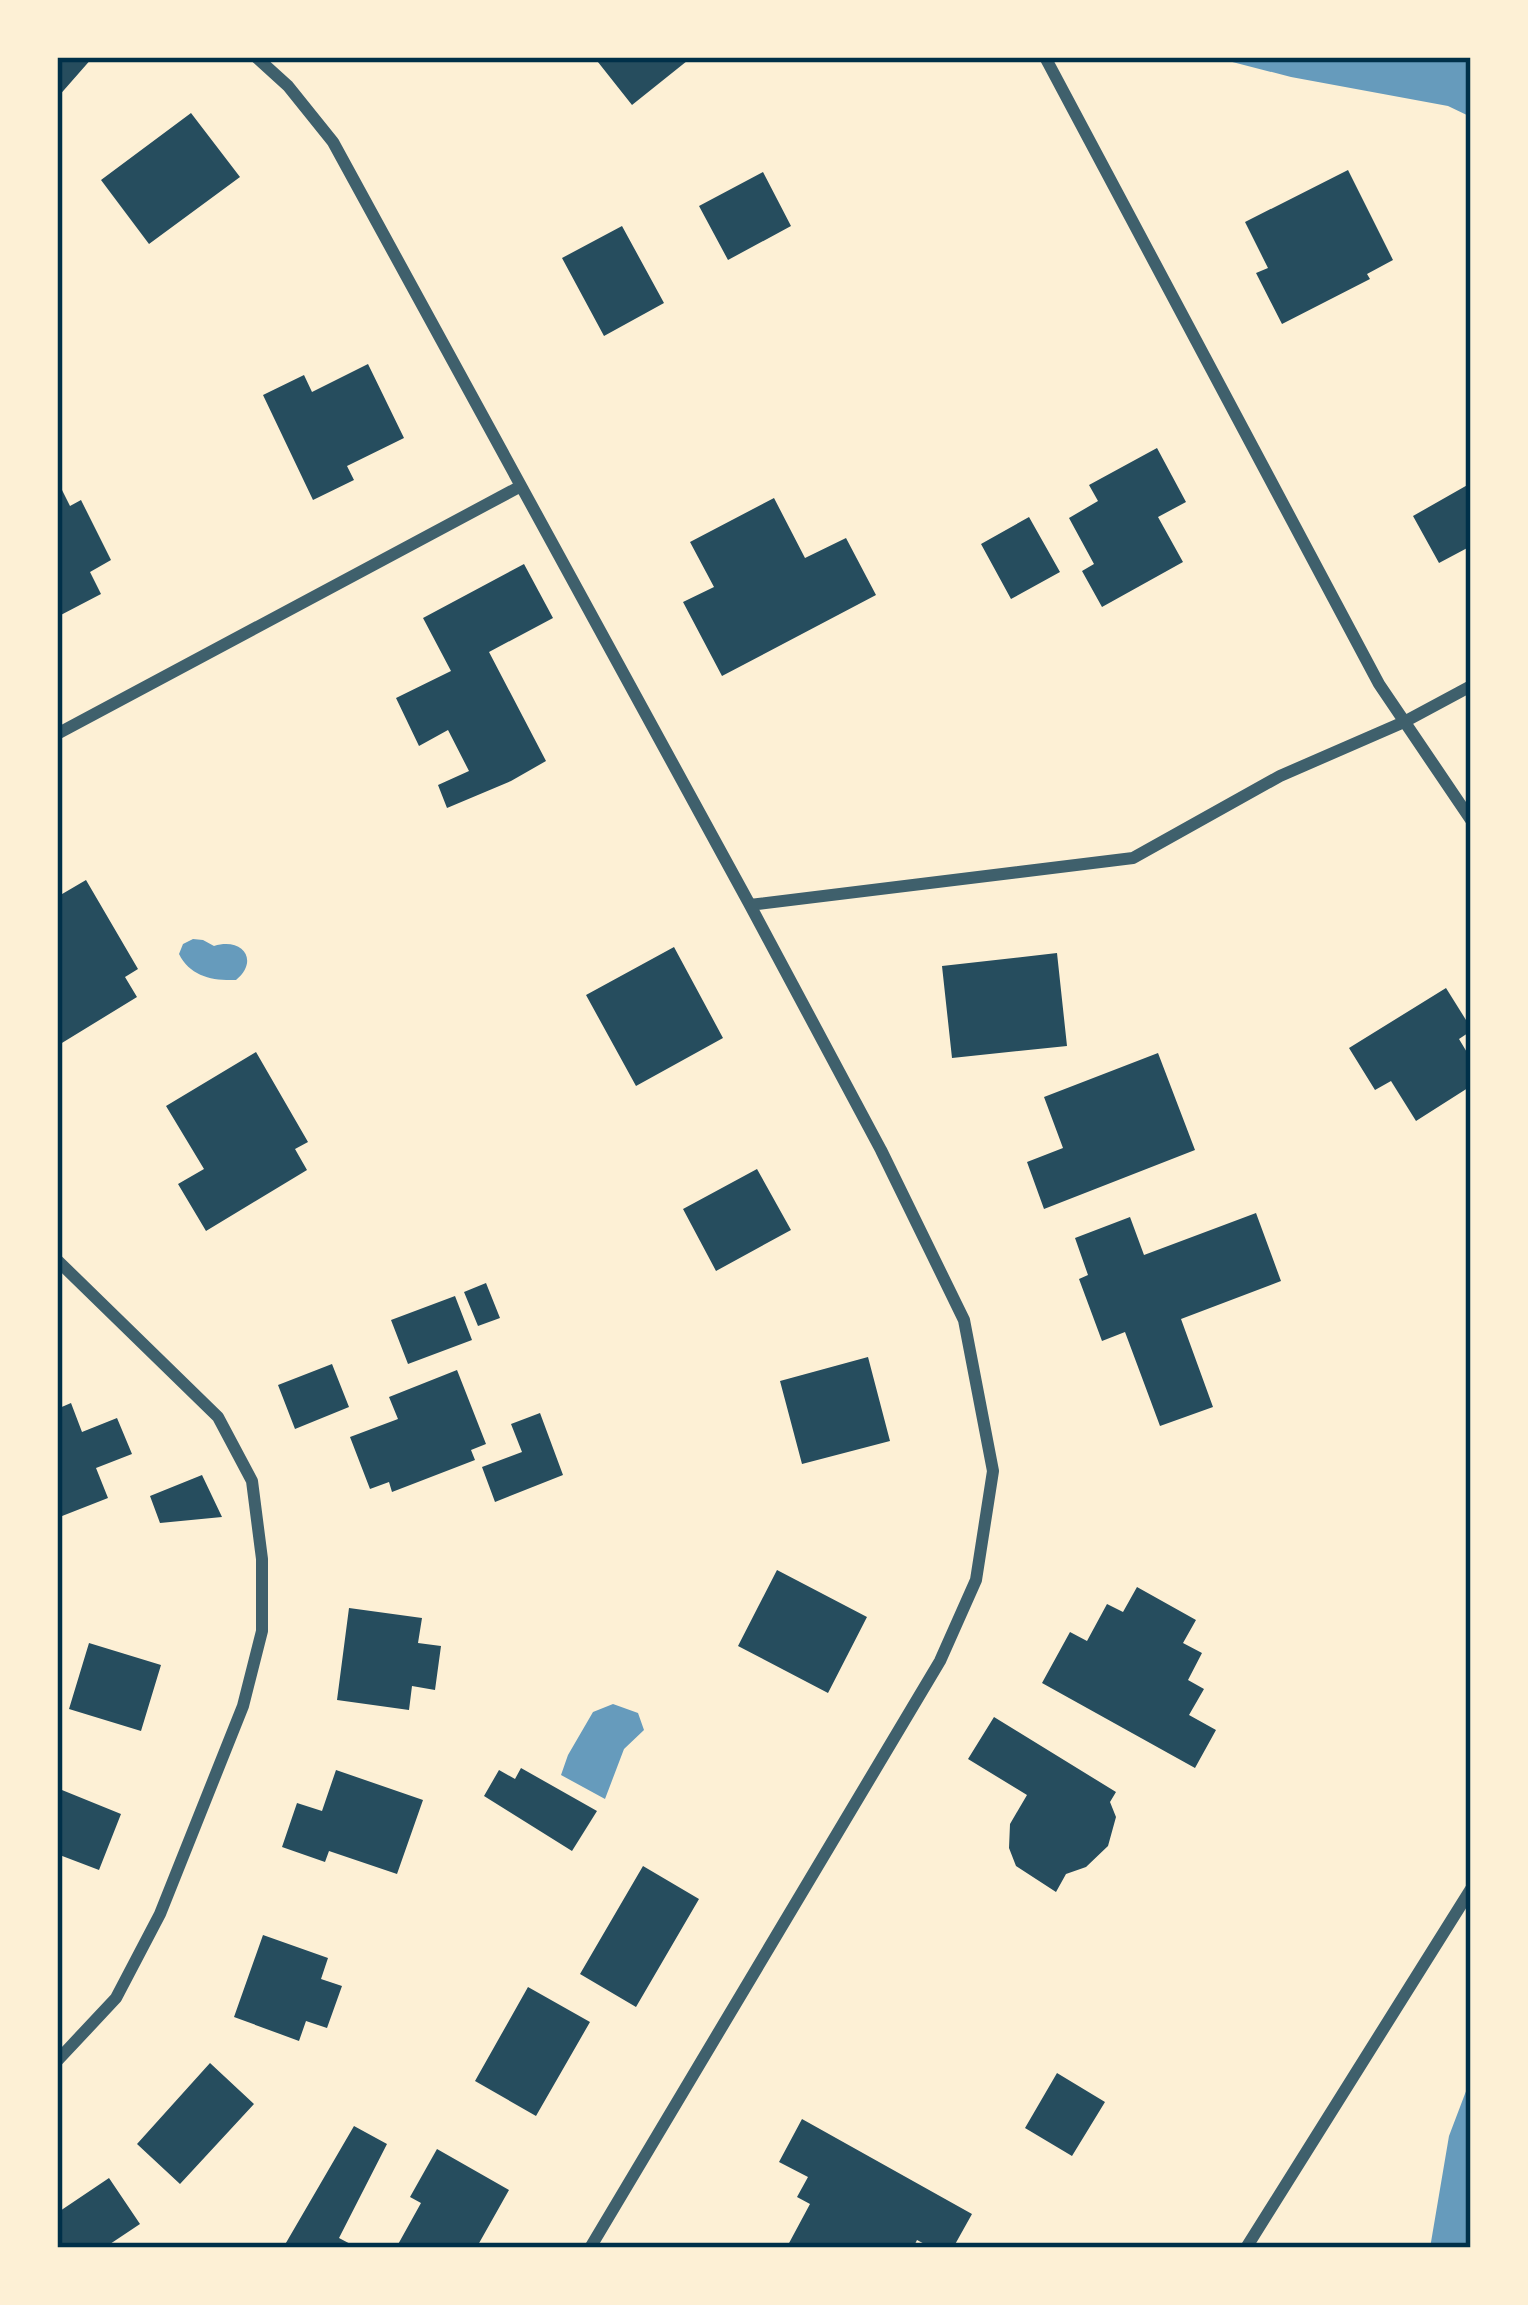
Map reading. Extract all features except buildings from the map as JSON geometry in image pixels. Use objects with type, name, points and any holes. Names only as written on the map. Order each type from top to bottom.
[{"type":"street","points":[[256,57],[288,86],[333,142],[881,1150],[964,1320],[993,1471],[976,1580],[940,1661],[590,2248]]},
{"type":"street","points":[[1046,57],[1379,684],[1471,820]]},
{"type":"street","points":[[57,734],[521,487]]},
{"type":"street","points":[[750,905],[1133,859],[1280,776],[1404,722],[1471,686]]},
{"type":"street","points":[[57,1260],[218,1417],[252,1481],[262,1559],[262,1631],[243,1706],[160,1913],[116,1998],[57,2061]]},
{"type":"street","points":[[1246,2248],[1471,1889]]},
{"type":"water","points":[[1213,57],[1471,57],[1471,117],[1448,106],[1291,77]]},
{"type":"water","points":[[193,939],[240,948],[247,965],[236,980],[196,972],[179,954],[183,944]]},
{"type":"water","points":[[613,1704],[638,1713],[644,1730],[624,1749],[605,1799],[561,1775],[593,1712]]},
{"type":"water","points":[[1471,2078],[1471,2248],[1430,2248],[1449,2136]]}]
